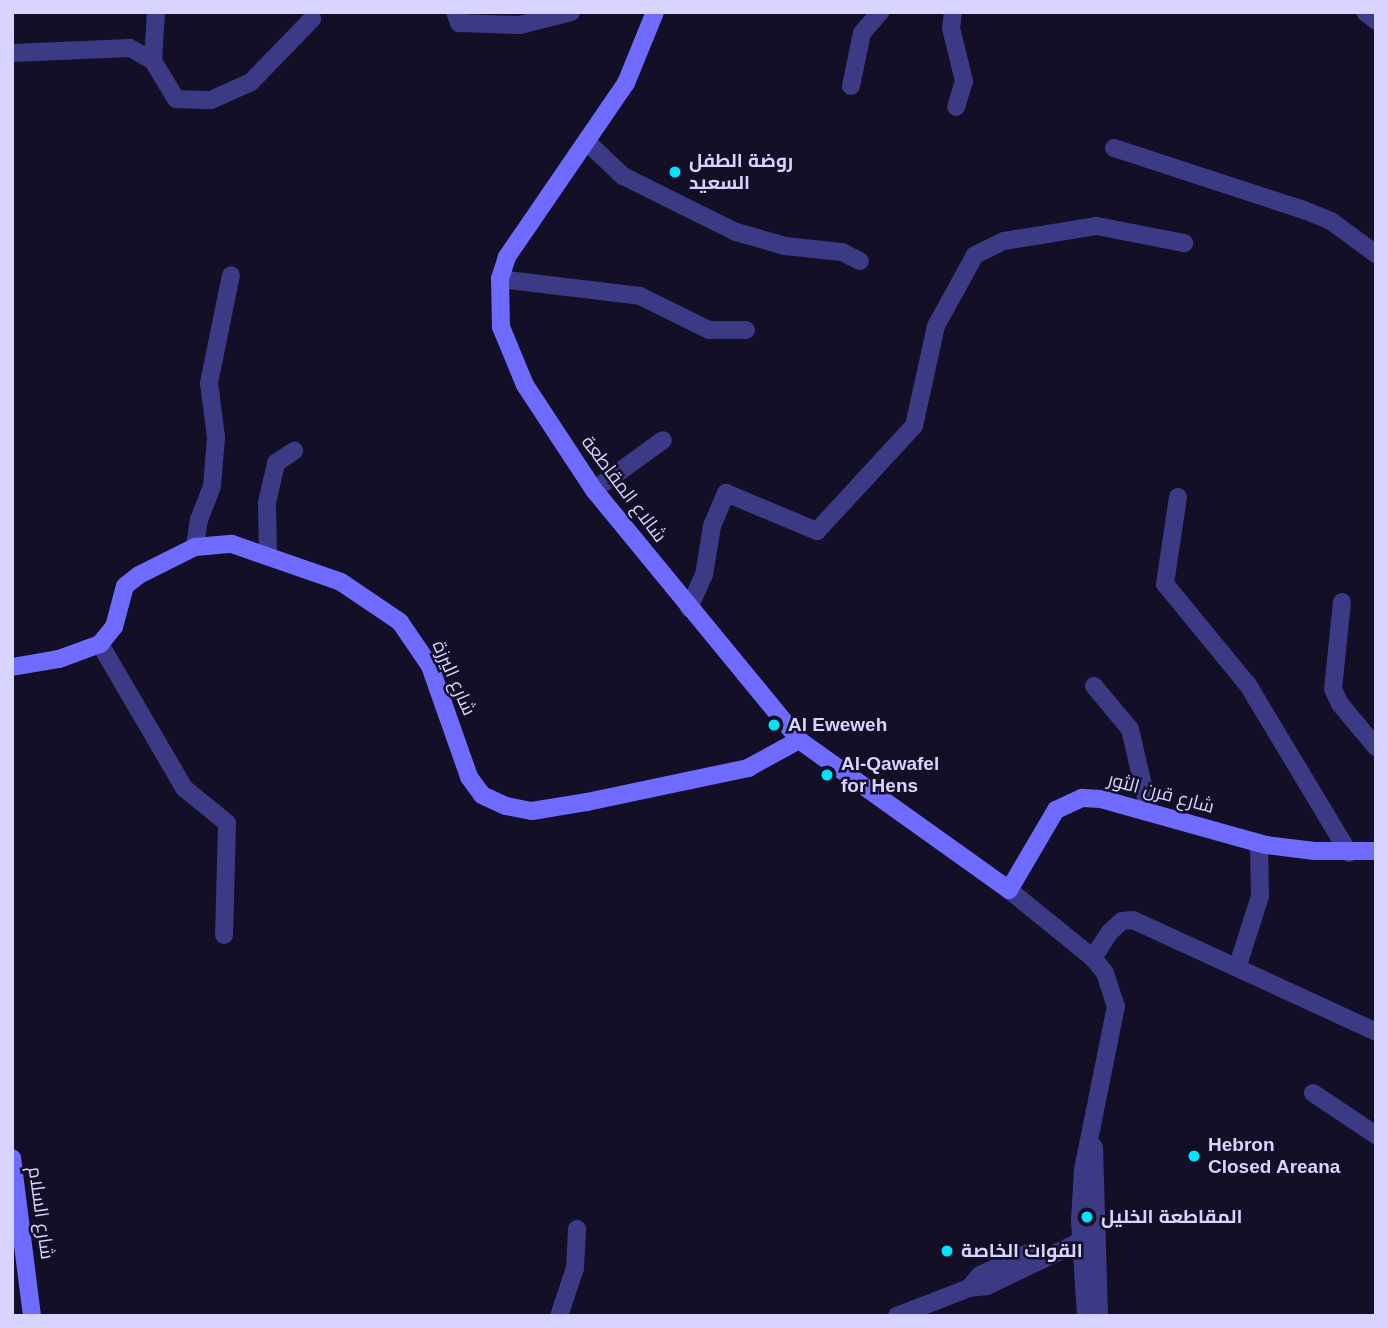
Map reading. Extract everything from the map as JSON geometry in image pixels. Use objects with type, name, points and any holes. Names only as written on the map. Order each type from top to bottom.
[{"type":"street","points":[[153,61],[156,12]]},
{"type":"street","points":[[455,12],[459,23],[520,25],[571,12]]},
{"type":"street","name":"شالاع المقاطعة","points":[[655,12],[626,83],[519,235],[500,279],[501,327],[512,357],[525,385],[594,490],[799,740],[1009,890]]},
{"type":"street","points":[[850,86],[862,33],[880,12]]},
{"type":"street","points":[[953,12],[951,28],[964,81],[956,107]]},
{"type":"street","points":[[1365,12],[1376,21]]},
{"type":"street","points":[[12,53],[131,48],[153,61],[176,99],[211,100],[251,82],[312,19]]},
{"type":"street","points":[[587,142],[623,176],[736,232],[785,246],[842,252],[860,261]]},
{"type":"street","points":[[1114,148],[1304,210],[1331,221],[1376,254]]},
{"type":"street","points":[[689,608],[704,575],[712,526],[726,493],[817,531],[914,426],[936,326],[975,255],[1004,241],[1097,226],[1184,243]]},
{"type":"street","points":[[195,548],[199,520],[212,486],[216,437],[209,383],[231,275]]},
{"type":"street","points":[[500,279],[640,296],[709,330],[746,330]]},
{"type":"street","points":[[594,490],[663,440]]},
{"type":"street","points":[[268,555],[267,503],[276,463],[294,451]]},
{"type":"street","points":[[1178,497],[1166,555],[1167,587],[1248,685],[1349,853]]},
{"type":"street","name":"شارع اليرزة","points":[[100,644],[114,627],[117,601],[125,586],[195,548],[232,544],[268,555],[357,590],[400,622],[430,666],[469,777],[482,795],[506,806],[543,809],[748,768],[799,740]]},
{"type":"street","points":[[1342,603],[1333,689],[1339,703],[1376,747]]},
{"type":"street","points":[[12,667],[59,659],[100,644],[184,788],[227,823],[224,935]]},
{"type":"street","points":[[1094,686],[1130,729],[1149,811]]},
{"type":"street","name":"شارع قرن الثور","points":[[1009,890],[1056,810],[1066,803],[1093,797],[1259,843],[1349,853],[1376,851]]},
{"type":"street","points":[[1238,965],[1259,896],[1259,843]]},
{"type":"street","points":[[1009,890],[1093,958],[1105,973],[1116,1006],[1093,1136],[1085,1232],[1086,1316]]},
{"type":"street","points":[[1093,958],[1110,932],[1122,921],[1133,920],[1238,965],[1376,1032]]},
{"type":"street","points":[[1313,1093],[1376,1135]]},
{"type":"street","name":"شارع السلام","points":[[12,1158],[32,1316]]},
{"type":"street","points":[[559,1316],[576,1268],[577,1228]]},
{"type":"street","points":[[897,1316],[969,1288],[987,1286],[1085,1232]]},
{"type":"street","points":[[1085,1232],[1098,1316]]},
{"type":"place","name":"روضة الطفل السعيد","points":[[675,172]]},
{"type":"place","name":"Al Eweweh","points":[[774,725]]},
{"type":"place","name":"Al-Qawafel for Hens","points":[[827,775]]},
{"type":"place","name":"Hebron Closed Areana","points":[[1194,1156]]},
{"type":"place","name":"المقاطعة الخليل","points":[[1087,1217]]},
{"type":"place","name":"القوات الخاصة","points":[[947,1251]]}]
